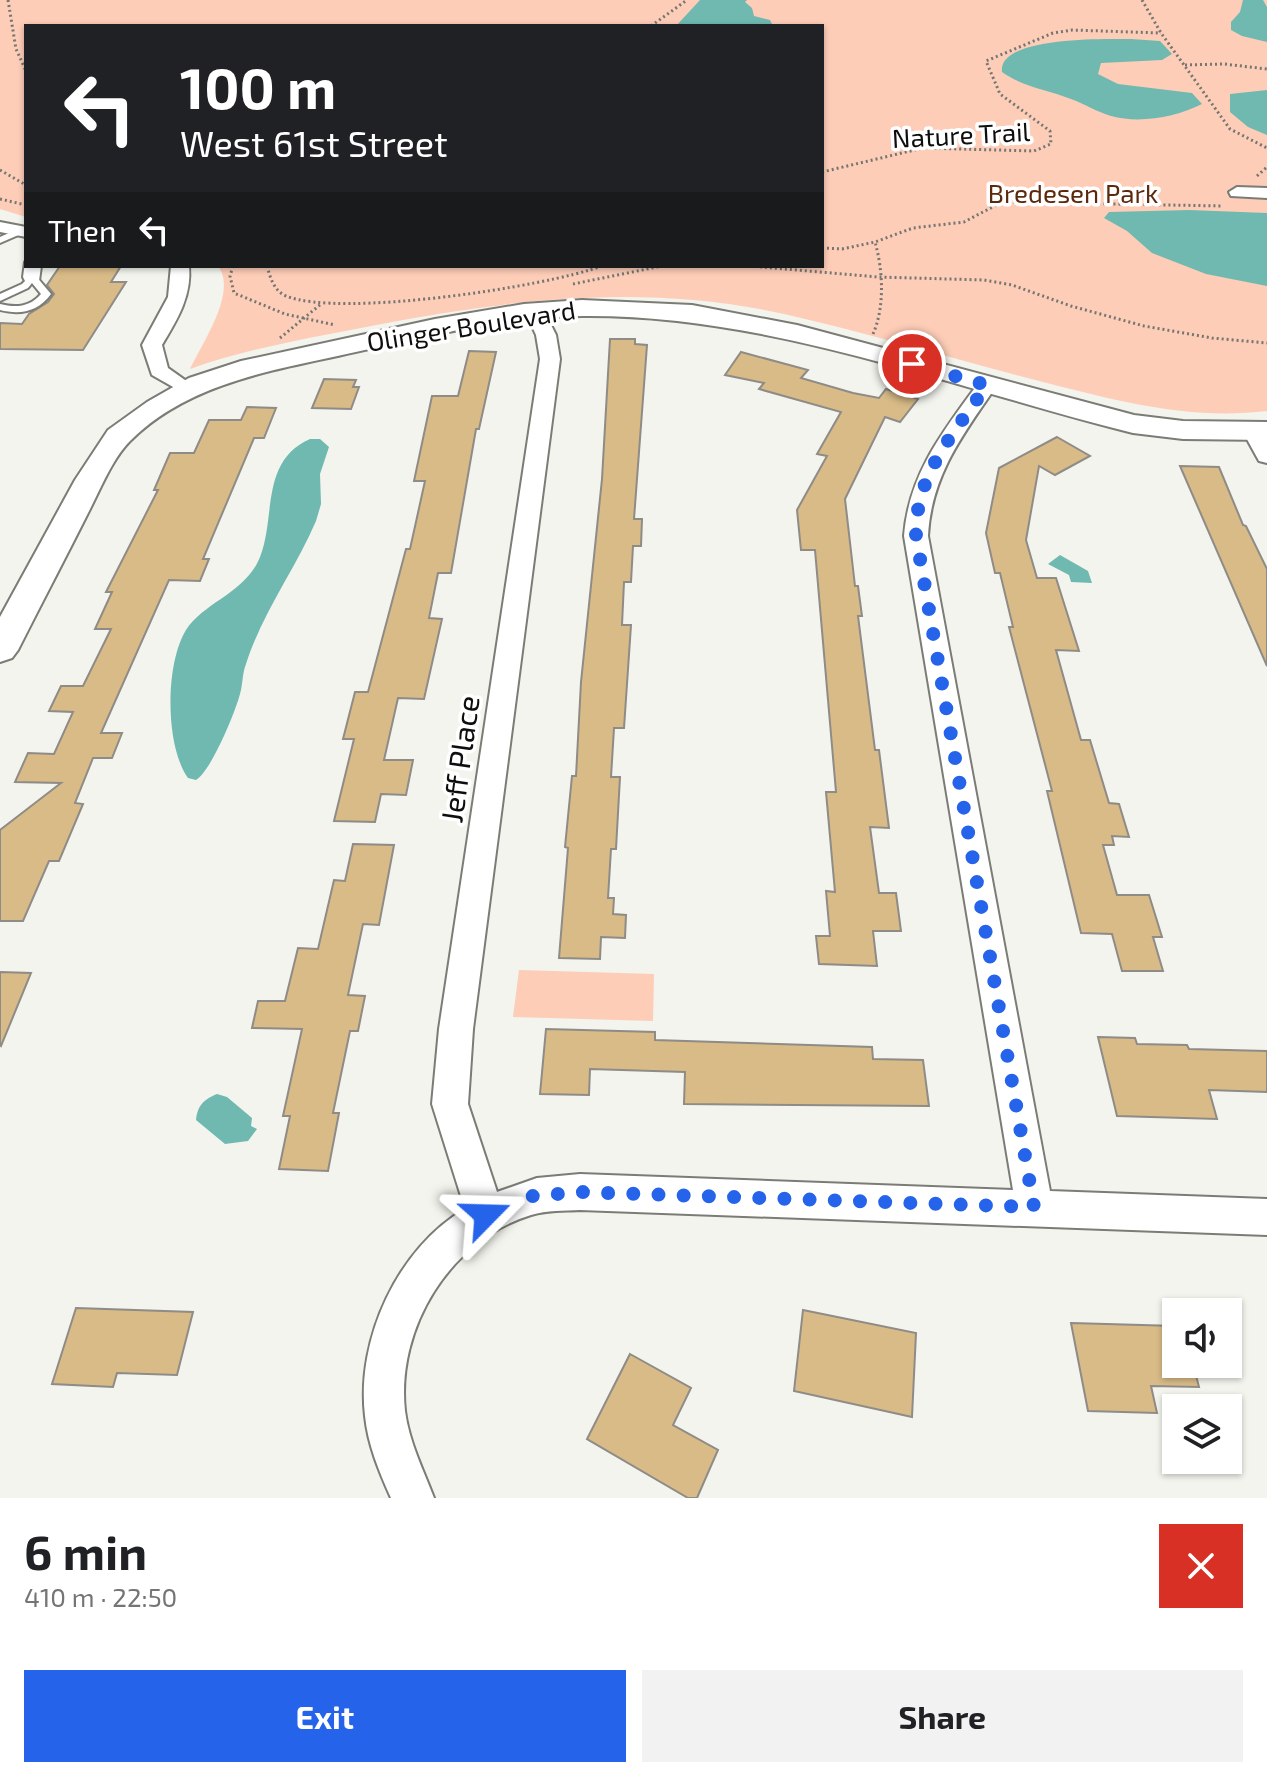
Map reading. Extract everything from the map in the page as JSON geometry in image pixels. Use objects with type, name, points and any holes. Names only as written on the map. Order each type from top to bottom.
[{"type":"street","points":[[1234,200],[1267,193]]},
{"type":"street","points":[[0,227],[23,232]]},
{"type":"street","points":[[180,268],[182,279],[178,293],[168,319],[152,345],[159,371],[189,390]]},
{"type":"street","name":"Olinger Boulevard","points":[[0,650],[90,480],[118,436],[189,390],[241,369],[306,353],[535,311],[638,309],[745,321],[1133,424],[1263,440]]},
{"type":"street","name":"Jeff Place","points":[[486,1215],[450,1104],[456,1029],[550,359],[546,335],[535,311]]},
{"type":"street","points":[[987,385],[922,485],[916,510],[916,536],[1034,1207]]},
{"type":"street","points":[[413,1498],[394,1457],[384,1399],[390,1341],[411,1291],[443,1246],[486,1215],[533,1196],[580,1192],[1267,1217]]},
{"type":"lane","points":[[0,240],[23,232]]},
{"type":"lane","points":[[0,298],[25,286],[32,272]]},
{"type":"lane","points":[[0,307],[20,310],[43,300],[46,294],[32,272]]},
{"type":"path","points":[[8,0],[16,49],[24,67]]},
{"type":"path","points":[[654,24],[687,0]]},
{"type":"path","points":[[1142,0],[1161,33],[1230,129],[1266,145]]},
{"type":"path","name":"Nature Trail","points":[[824,172],[923,148],[1034,151],[1051,144],[1050,131],[1000,94],[986,61],[1030,42],[1072,30],[1161,33]]},
{"type":"path","points":[[1185,65],[1224,64],[1267,69]]},
{"type":"path","points":[[0,170],[24,184]]},
{"type":"path","points":[[0,199],[24,205]]},
{"type":"path","points":[[824,248],[842,249],[875,242],[913,228],[964,222],[1002,202],[1234,200]]},
{"type":"path","points":[[867,341],[881,318],[880,255],[875,242]]},
{"type":"path","points":[[232,268],[230,276],[234,293],[285,314],[348,326]]},
{"type":"path","points":[[268,268],[273,287],[287,297],[322,303],[430,298],[519,287],[594,268]]},
{"type":"path","points":[[573,284],[652,268]]},
{"type":"path","points":[[773,268],[878,277],[984,280],[1144,326],[1267,346]]},
{"type":"green space","name":"Bredesen Park","points":[[0,0],[1267,0],[1267,411],[1210,413],[1156,408],[1047,383],[784,314],[680,299],[629,297],[526,302],[423,316],[280,344],[190,369],[221,303],[224,289],[219,268],[824,268],[824,24],[24,24],[24,216],[0,209]]},
{"type":"green space","points":[[519,970],[654,974],[653,1021],[513,1017]]},
{"type":"water","points":[[700,0],[747,0],[745,2],[752,8],[754,16],[770,20],[772,24],[678,24]]},
{"type":"water","points":[[1243,0],[1263,0],[1267,7],[1267,42],[1231,30],[1231,22],[1240,12]]},
{"type":"water","points":[[1078,40],[1160,41],[1172,54],[1162,60],[1101,63],[1098,74],[1118,84],[1192,93],[1202,104],[1158,118],[1122,118],[1028,85],[1002,72],[1005,60],[1034,46]]},
{"type":"water","points":[[1267,90],[1267,135],[1248,127],[1230,112],[1230,94]]},
{"type":"water","points":[[1189,210],[1267,213],[1267,286],[1206,274],[1152,253],[1127,231],[1104,218],[1109,212]]},
{"type":"water","points":[[310,439],[320,439],[329,447],[320,474],[321,504],[316,521],[253,645],[237,703],[222,741],[202,774],[196,780],[188,778],[175,746],[170,705],[179,645],[194,620],[235,589],[254,569],[265,541],[276,475],[294,449]]},
{"type":"water","points":[[1060,555],[1088,571],[1092,583],[1071,582],[1069,575],[1048,564]]},
{"type":"water","points":[[217,1094],[227,1097],[252,1118],[251,1126],[257,1129],[248,1141],[225,1144],[196,1120],[202,1104]]},
{"type":"building","points":[[59,268],[120,268],[111,282],[126,282],[83,350],[0,349],[0,323],[22,324],[29,314],[48,302],[54,294],[47,285]]},
{"type":"building","points":[[610,339],[635,339],[635,344],[647,345],[634,519],[642,519],[641,546],[633,546],[631,582],[624,582],[622,625],[631,625],[624,728],[614,728],[611,777],[620,777],[616,849],[611,849],[608,898],[614,898],[613,914],[626,915],[625,938],[601,937],[600,959],[559,958],[568,848],[565,847],[572,776],[576,776],[581,682],[602,479]]},
{"type":"building","points":[[469,351],[496,352],[479,429],[476,429],[451,573],[438,573],[429,618],[442,619],[424,699],[398,698],[384,760],[413,760],[406,795],[381,794],[375,822],[334,821],[354,739],[343,739],[355,692],[368,692],[406,549],[410,549],[425,481],[414,481],[432,396],[458,396]]},
{"type":"building","points":[[741,352],[808,370],[801,378],[853,393],[879,398],[886,389],[918,399],[900,422],[885,417],[845,499],[855,586],[858,586],[862,616],[858,616],[875,750],[879,750],[889,828],[870,827],[879,893],[896,893],[901,931],[873,931],[877,966],[819,964],[816,936],[830,936],[826,891],[835,892],[826,792],[836,792],[815,550],[801,550],[797,510],[827,456],[817,454],[841,412],[759,389],[764,383],[725,375]]},
{"type":"building","points":[[324,379],[356,380],[353,387],[359,387],[351,409],[312,408]]},
{"type":"building","points":[[247,407],[276,408],[264,438],[254,438],[203,559],[209,559],[200,581],[169,580],[101,733],[122,733],[112,758],[93,758],[75,803],[83,804],[59,861],[49,861],[23,921],[0,921],[0,830],[61,783],[15,782],[28,753],[54,754],[73,712],[49,711],[61,686],[83,686],[111,629],[95,629],[112,592],[106,592],[158,490],[154,490],[170,453],[194,453],[209,420],[241,420]]},
{"type":"building","points":[[1057,437],[1090,456],[1055,475],[1039,466],[1026,540],[1037,578],[1056,578],[1079,651],[1056,650],[1081,740],[1090,740],[1109,803],[1119,804],[1129,837],[1112,836],[1114,845],[1103,845],[1117,895],[1149,895],[1162,937],[1153,937],[1163,971],[1122,971],[1112,934],[1081,933],[1047,791],[1052,791],[1009,627],[1013,627],[1000,573],[995,573],[986,533],[999,468]]},
{"type":"building","points":[[1180,466],[1219,467],[1243,525],[1267,569],[1267,666]]},
{"type":"building","points":[[353,844],[394,845],[379,925],[363,924],[348,995],[365,996],[358,1031],[350,1031],[333,1113],[339,1113],[328,1171],[279,1169],[290,1116],[283,1116],[302,1029],[252,1028],[258,1001],[285,1001],[298,948],[318,949],[334,880],[345,881]]},
{"type":"building","points":[[0,972],[31,973],[1,1046],[0,1045]]},
{"type":"building","points":[[546,1029],[655,1032],[655,1040],[872,1047],[873,1059],[923,1060],[929,1106],[684,1104],[685,1072],[590,1069],[589,1095],[540,1094]]},
{"type":"building","points":[[1098,1037],[1135,1038],[1137,1044],[1187,1045],[1189,1049],[1267,1051],[1267,1092],[1209,1090],[1217,1119],[1117,1116]]},
{"type":"building","points":[[76,1308],[193,1312],[177,1375],[117,1373],[113,1387],[52,1384]]},
{"type":"building","points":[[803,1310],[916,1333],[912,1417],[794,1391]]},
{"type":"building","points":[[1071,1323],[1162,1326],[1162,1378],[1197,1378],[1199,1387],[1151,1386],[1157,1413],[1088,1411]]},
{"type":"building","points":[[630,1354],[691,1388],[673,1425],[718,1450],[697,1498],[688,1498],[587,1439]]},
{"type":"route","points":[[486,1215],[533,1196],[580,1192],[1034,1207],[916,536],[916,510],[922,485],[987,385],[912,364]]}]
